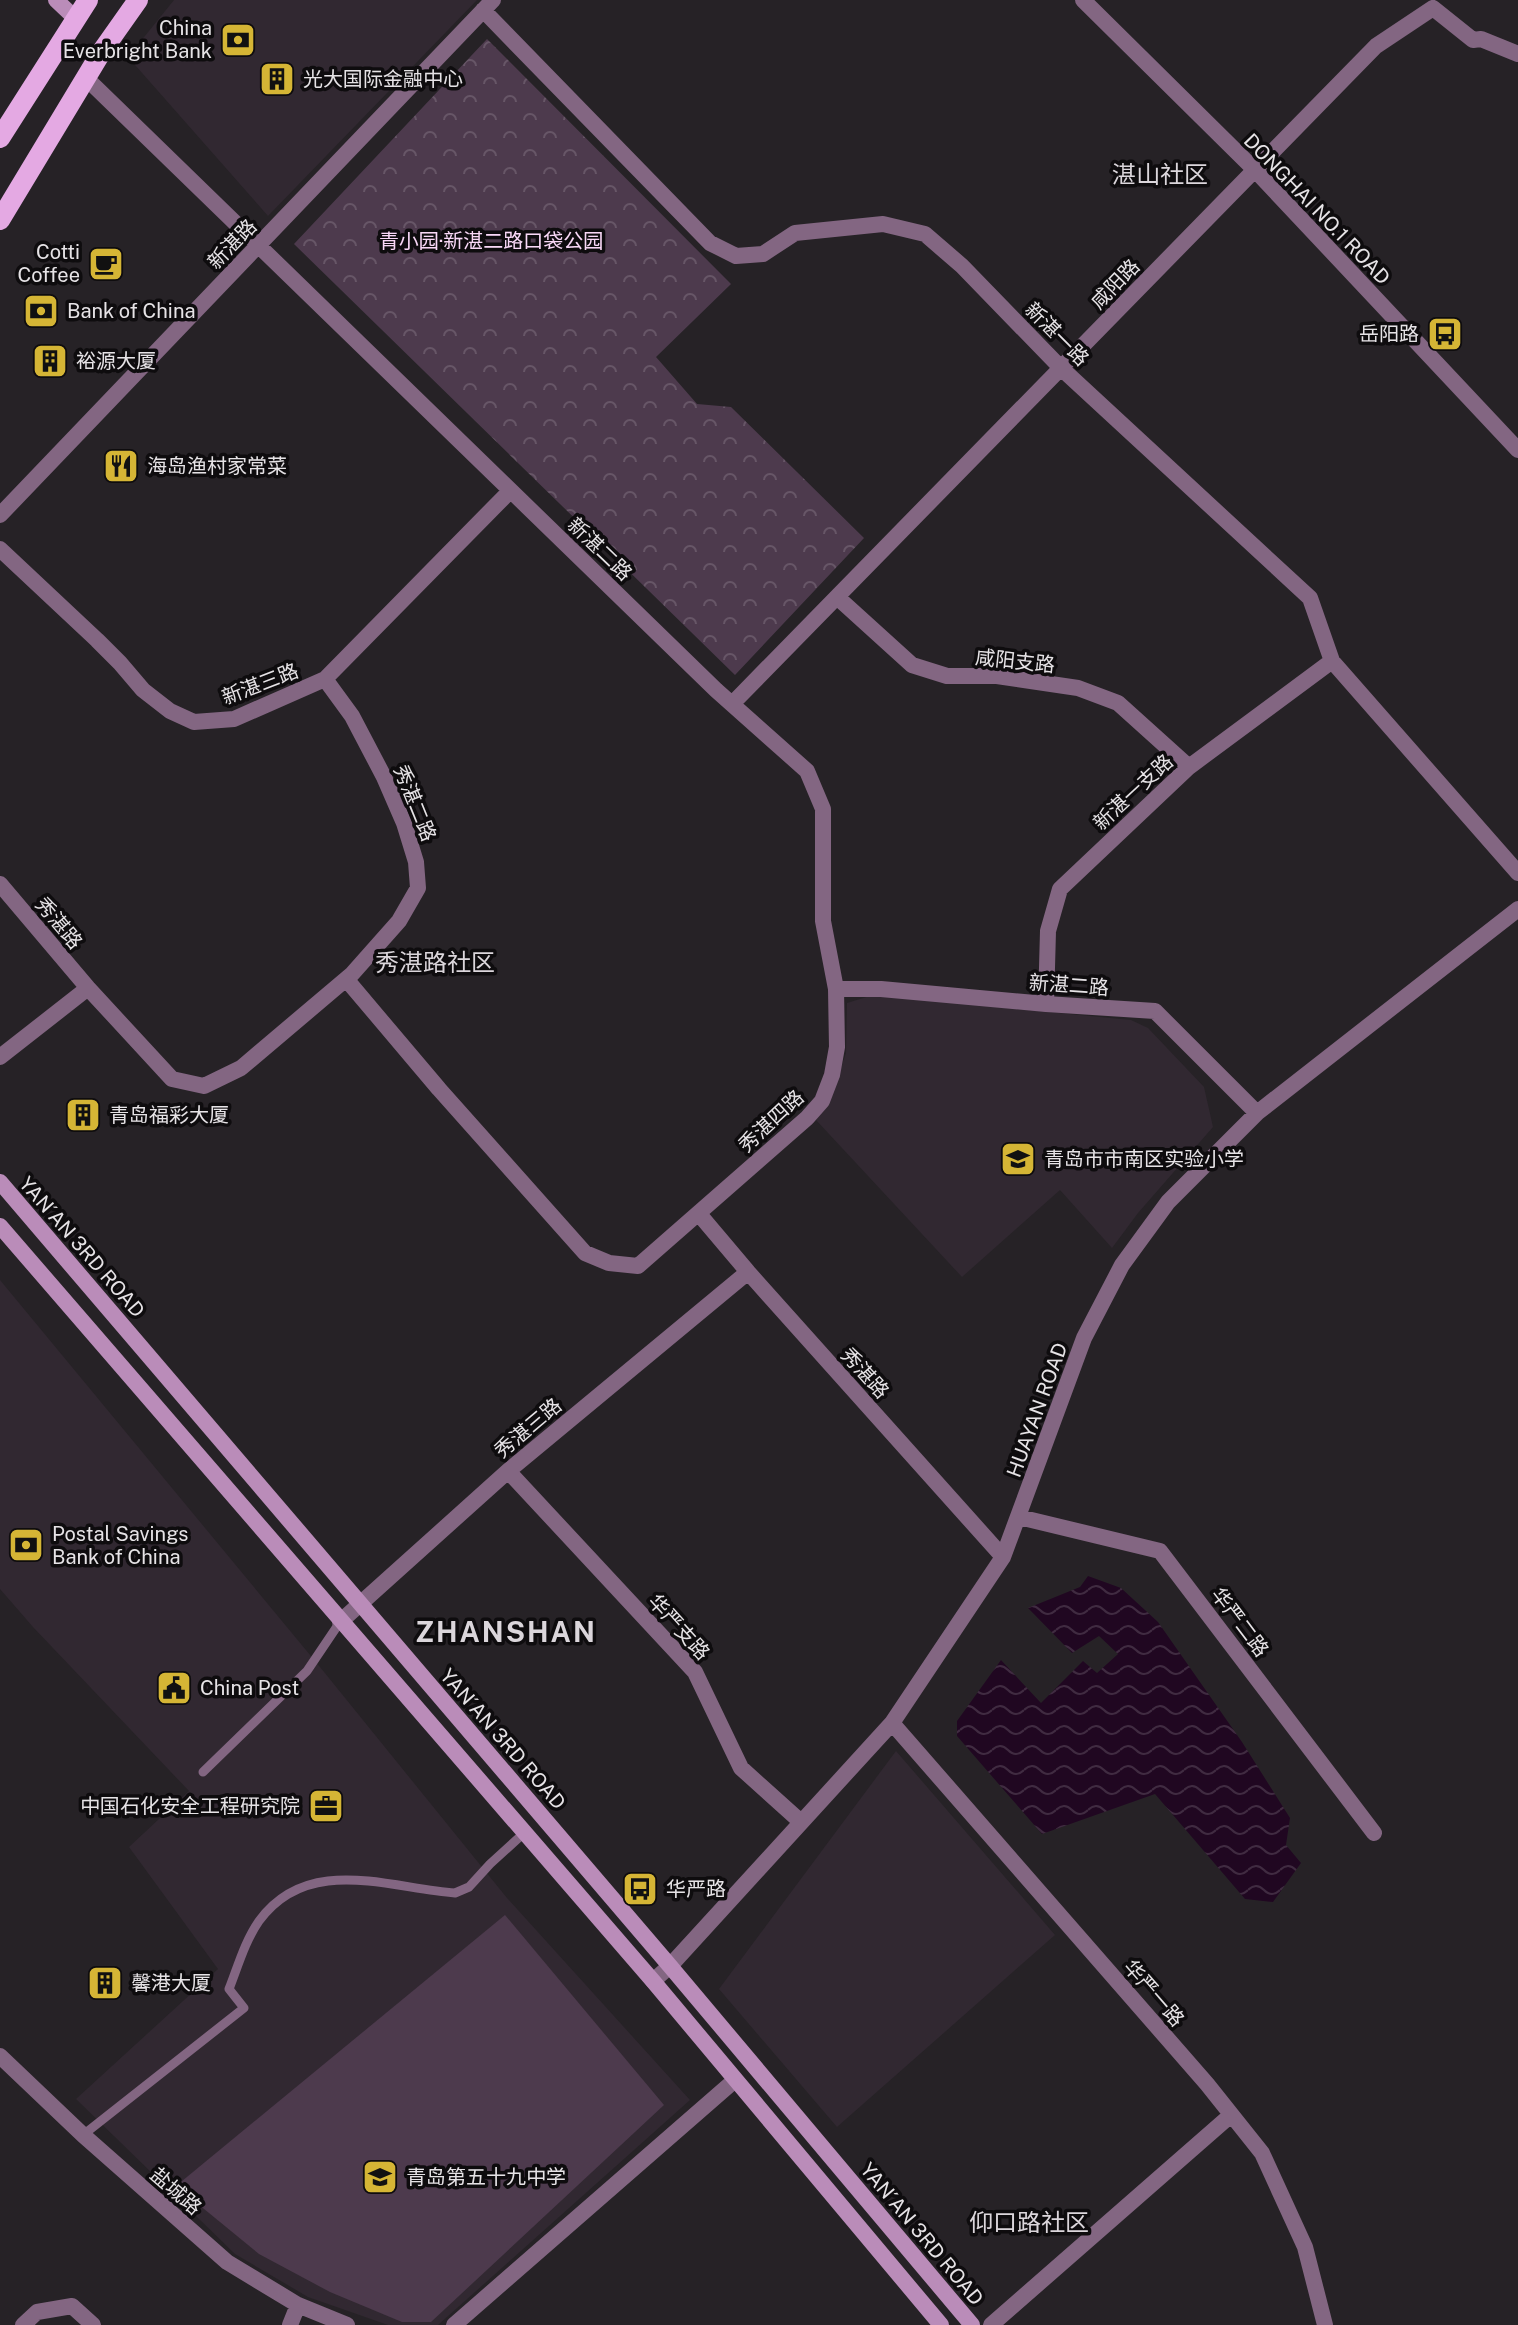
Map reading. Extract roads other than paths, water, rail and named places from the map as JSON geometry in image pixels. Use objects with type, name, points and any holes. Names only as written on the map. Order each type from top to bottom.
[{"type":"main road","points":[[56,0],[75,18]]},
{"type":"main road","points":[[0,138],[88,0]]},
{"type":"main road","points":[[0,220],[86,78],[138,0]]},
{"type":"main road","name":"YAN´AN 3RD ROAD","points":[[0,1182],[670,1966],[972,2325]]},
{"type":"main road","points":[[0,1226],[653,1981],[941,2325]]},
{"type":"street","name":"DONGHAI NO.1 ROAD","points":[[1083,0],[1255,170],[1518,450]]},
{"type":"street","name":"新湛路","points":[[0,515],[488,5]]},
{"type":"street","name":"新湛一路","points":[[488,5],[710,243],[736,256],[763,254],[795,233],[883,224],[925,234],[962,266],[1061,368],[1310,598],[1332,661],[1518,873]]},
{"type":"street","name":"咸阳路","points":[[732,704],[1376,46],[1433,8],[1473,40],[1481,39],[1518,54]]},
{"type":"street","name":"新湛二路","points":[[86,78],[510,491],[732,704],[807,771],[823,809],[823,921]]},
{"type":"street","name":"新湛三路","points":[[4,553],[120,663],[143,690],[170,711],[194,722],[234,719],[325,679],[510,491]]},
{"type":"street","name":"咸阳支路","points":[[837,597],[912,665],[947,676],[997,676],[1078,688],[1118,703],[1189,767]]},
{"type":"street","name":"新湛一支路","points":[[1046,1004],[1048,931],[1060,889],[1189,767],[1332,661]]},
{"type":"street","name":"秀湛二路","points":[[325,679],[352,716],[384,777],[404,823],[416,862],[418,888],[399,921],[346,979]]},
{"type":"street","name":"秀湛路","points":[[0,884],[88,988],[172,1079],[204,1086],[241,1068],[346,979]]},
{"type":"street","name":"HUAYAN ROAD","points":[[653,1981],[892,1723],[1003,1557],[1084,1338],[1122,1265],[1168,1202],[1257,1113],[1518,909]]},
{"type":"street","name":"秀湛四路","points":[[346,979],[585,1253],[609,1263],[638,1266],[719,1197],[822,1101],[832,1075],[837,1047],[836,989],[823,921]]},
{"type":"street","points":[[0,1057],[88,988]]},
{"type":"street","name":"新湛二路","points":[[836,989],[881,989],[1155,1011],[1257,1113]]},
{"type":"street","name":"秀湛路","points":[[699,1214],[1003,1557]]},
{"type":"street","name":"秀湛三路","points":[[340,1622],[508,1471],[748,1272]]},
{"type":"street","name":"华严支路","points":[[508,1471],[695,1672],[741,1768],[801,1822]]},
{"type":"street","name":"华严二路","points":[[1019,1517],[1160,1551],[1374,1833]]},
{"type":"street","name":"华严一路","points":[[892,1723],[1262,2153],[1305,2247],[1325,2325]]},
{"type":"street","name":"盐城路","points":[[0,2056],[83,2135],[227,2262],[298,2305],[347,2325]]},
{"type":"street","points":[[454,2325],[735,2080]]},
{"type":"street","points":[[991,2325],[1231,2115]]},
{"type":"street","points":[[290,2325],[298,2305]]},
{"type":"street","points":[[23,2325],[37,2312],[72,2306],[93,2325]]},
{"type":"lane","points":[[203,1772],[307,1671],[340,1622]]},
{"type":"lane","points":[[83,2135],[244,2008],[229,1989],[245,1946],[269,1909],[287,1896],[305,1886],[345,1879],[455,1893],[469,1887],[524,1833]]},
{"type":"water","points":[[1088,1576],[1121,1588],[1158,1622],[1242,1742],[1290,1818],[1286,1845],[1301,1863],[1273,1902],[1245,1899],[1155,1794],[1042,1834],[957,1736],[957,1721],[1001,1660],[1041,1703],[1083,1661],[1097,1673],[1118,1654],[1099,1636],[1072,1653],[1028,1608],[1080,1587]]},
{"type":"place","name":"China Everbright Bank","points":[[238,40]]},
{"type":"place","name":"光大国际金融中心","points":[[277,79]]},
{"type":"place","name":"Cotti Coffee","points":[[106,264]]},
{"type":"place","name":"Bank of China","points":[[41,311]]},
{"type":"place","name":"岳阳路","points":[[1445,334]]},
{"type":"place","name":"裕源大厦","points":[[50,361]]},
{"type":"place","name":"海岛渔村家常菜","points":[[121,466]]},
{"type":"place","name":"青岛福彩大厦","points":[[83,1115]]},
{"type":"place","name":"青岛市市南区实验小学","points":[[1018,1159]]},
{"type":"place","name":"Postal Savings Bank of China","points":[[26,1545]]},
{"type":"place","name":"China Post","points":[[174,1688]]},
{"type":"place","name":"中国石化安全工程研究院","points":[[326,1806]]},
{"type":"place","name":"华严路","points":[[640,1889]]},
{"type":"place","name":"馨港大厦","points":[[105,1983]]},
{"type":"place","name":"青岛第五十九中学","points":[[380,2177]]},
{"type":"district","name":"湛山社区","points":[[1160,174]]},
{"type":"district","name":"秀湛路社区","points":[[435,962]]},
{"type":"district","name":"ZHANSHAN","points":[[506,1631]]},
{"type":"district","name":"仰口路社区","points":[[1029,2222]]},
{"type":"park label","name":"青小园·新湛二路口袋公园","points":[[491,241]]}]
